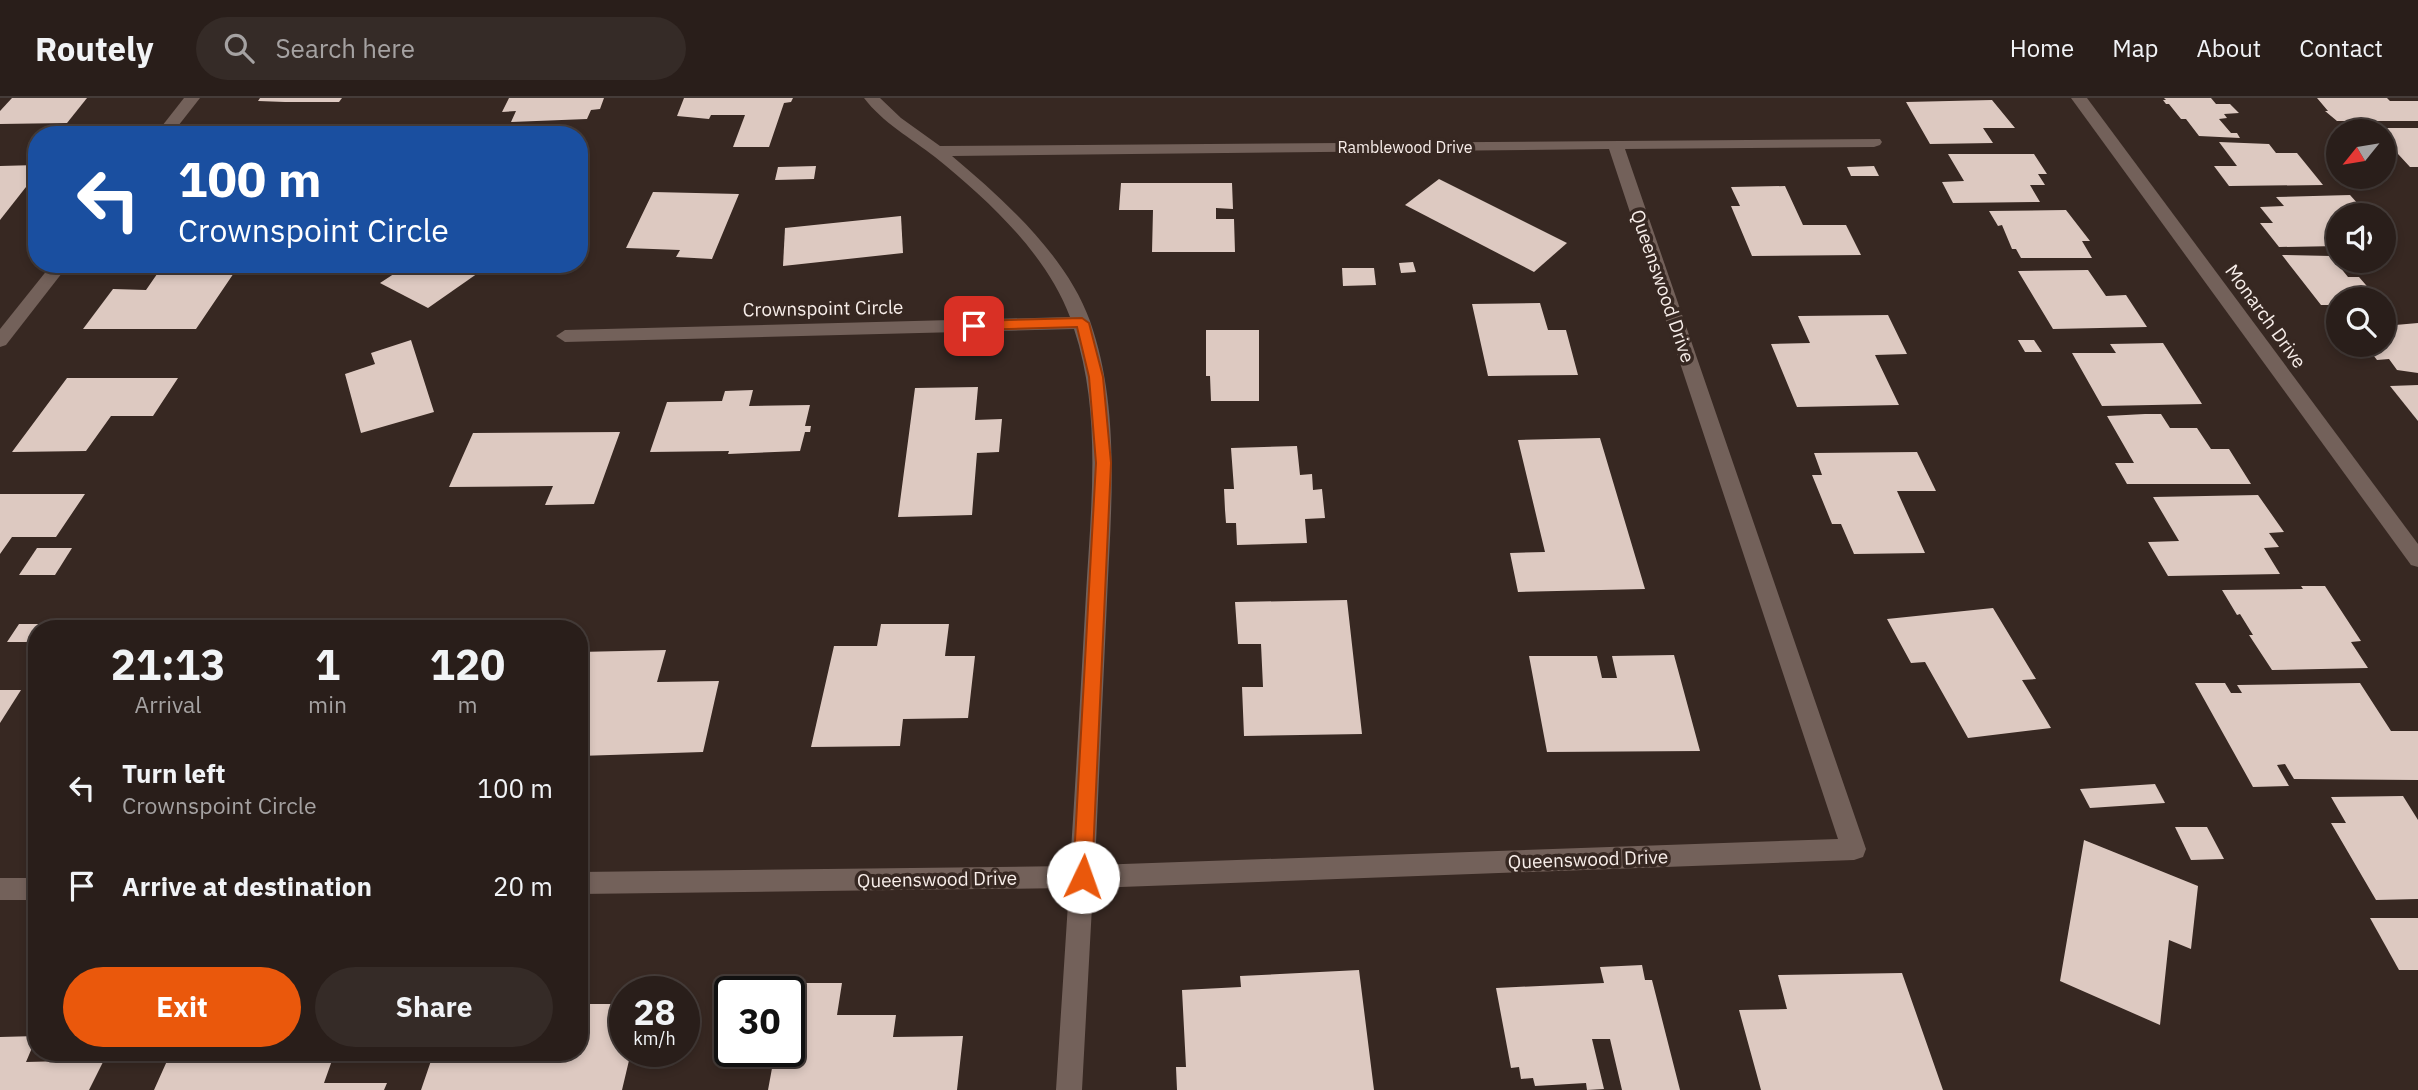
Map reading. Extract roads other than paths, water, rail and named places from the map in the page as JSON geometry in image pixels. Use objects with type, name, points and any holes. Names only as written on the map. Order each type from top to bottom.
[{"type":"street","points":[[170,126],[192,98]]},
{"type":"street","points":[[872,98],[901,128],[936,151],[982,191],[1061,280],[1082,323],[1096,377],[1103,463],[1083,877],[1069,1090]]},
{"type":"street","name":"Monarch Drive","points":[[2079,98],[2418,559]]},
{"type":"street","name":"Ramblewood Drive","points":[[936,151],[1874,142]]},
{"type":"street","name":"Queenswood Drive","points":[[588,883],[1083,877],[1854,849],[1616,146]]},
{"type":"street","points":[[0,341],[54,273]]},
{"type":"street","name":"Crownspoint Circle","points":[[565,336],[1082,323]]},
{"type":"street","points":[[0,889],[28,889]]}]
